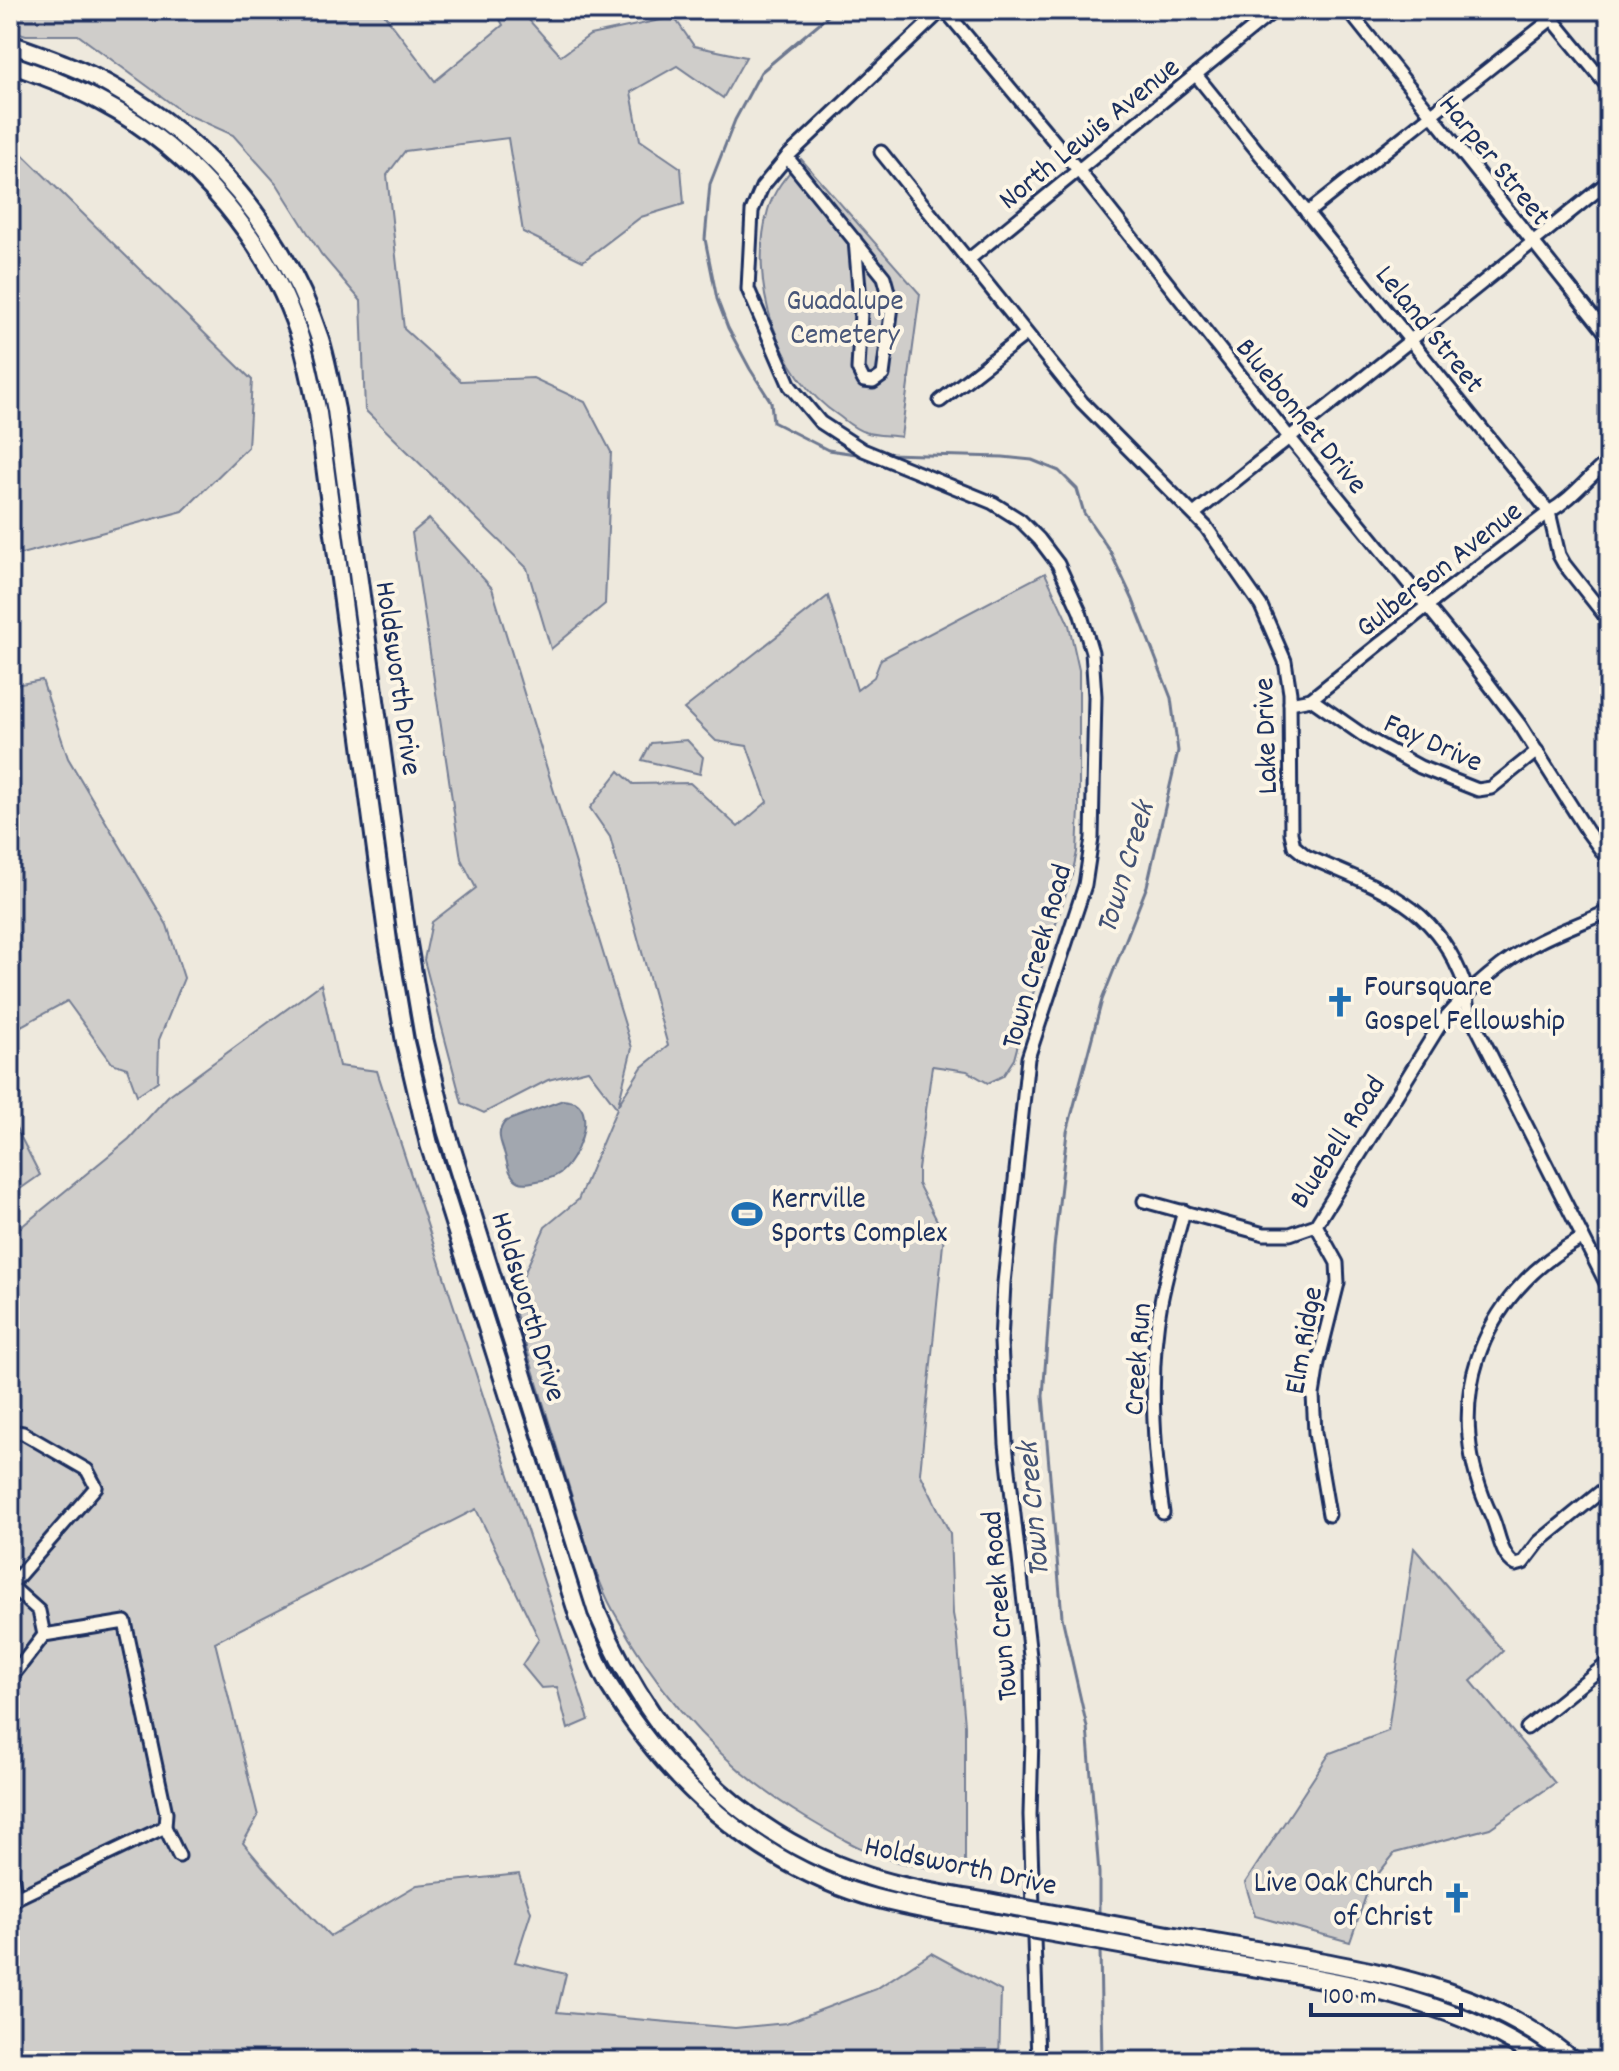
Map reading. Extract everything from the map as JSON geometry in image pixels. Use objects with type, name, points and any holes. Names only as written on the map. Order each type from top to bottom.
[{"type":"main road","name":"Holdsworth Drive","points":[[10,44],[110,85],[166,121],[223,173],[267,229],[298,285],[320,340],[336,410],[407,938],[424,1038],[446,1130],[597,1612],[617,1660],[677,1749],[716,1790],[754,1819],[830,1862],[906,1887],[1386,1973],[1435,1986],[1505,2015],[1573,2061]]},
{"type":"main road","name":"Holdsworth Drive","points":[[10,64],[101,102],[154,136],[209,186],[251,239],[281,293],[302,345],[318,413],[388,941],[405,1042],[429,1144],[579,1618],[608,1682],[663,1761],[704,1803],[743,1834],[809,1872],[861,1894],[996,1923],[1382,1992],[1429,2004],[1466,2018],[1496,2032],[1543,2061]]},
{"type":"main road","points":[[347,630],[365,628]]},
{"type":"main road","points":[[460,1238],[477,1232]]},
{"type":"street","name":"Town Creek Road","points":[[943,10],[787,157],[762,187],[752,211],[748,289],[790,386],[820,422],[863,450],[993,503],[1020,520],[1039,539],[1058,564],[1080,612],[1092,652],[1095,696],[1092,838],[1085,885],[1028,1058],[1004,1283],[1001,1342],[1006,1444],[1031,1665],[1030,1815],[1038,2061]]},
{"type":"street","name":"Bluebonnet Drive","points":[[943,10],[1079,171],[1510,712],[1609,861]]},
{"type":"street","name":"North Lewis Avenue","points":[[968,260],[1275,10]]},
{"type":"street","name":"Harper Street","points":[[1348,10],[1609,337]]},
{"type":"street","points":[[1307,213],[1549,14],[1563,10]]},
{"type":"street","points":[[1549,14],[1609,88]]},
{"type":"street","name":"Leland Street","points":[[1196,75],[1549,512],[1559,555],[1609,621]]},
{"type":"street","name":"Lake Drive","points":[[881,152],[1082,402],[1194,514],[1261,606],[1285,661],[1290,703],[1291,833],[1294,846],[1306,856],[1407,903],[1442,939],[1466,988],[1468,1010],[1609,1289]]},
{"type":"street","points":[[787,157],[855,240],[884,277],[892,298],[883,375],[870,383],[862,378],[858,369],[861,312],[855,240]]},
{"type":"street","points":[[1194,514],[1609,181]]},
{"type":"street","points":[[940,401],[1026,334]]},
{"type":"street","name":"Gulberson Avenue","points":[[1290,703],[1311,699],[1549,512],[1570,500],[1588,477],[1609,460]]},
{"type":"street","name":"Fay Drive","points":[[1311,699],[1367,738],[1420,767],[1478,790],[1491,788],[1537,751]]},
{"type":"street","name":"Bluebell Road","points":[[1144,1201],[1264,1234],[1290,1234],[1316,1225],[1443,1020],[1508,962],[1538,942],[1609,911]]},
{"type":"street","name":"Creek Run","points":[[1163,1513],[1157,1473],[1154,1384],[1162,1300],[1184,1211]]},
{"type":"street","name":"Elm Ridge","points":[[1316,1225],[1337,1263],[1338,1283],[1313,1395],[1315,1433],[1329,1515]]},
{"type":"street","points":[[1582,1238],[1512,1293],[1493,1321],[1476,1361],[1469,1390],[1470,1447],[1478,1489],[1508,1560],[1516,1565],[1523,1563],[1539,1542],[1609,1485]]},
{"type":"street","points":[[10,1431],[23,1433],[87,1470],[96,1487],[10,1585],[39,1611],[44,1635]]},
{"type":"street","points":[[10,1679],[44,1635],[125,1622],[166,1813],[165,1827],[179,1856]]},
{"type":"street","points":[[1527,1728],[1609,1662]]},
{"type":"street","points":[[10,1865],[13,1900],[165,1827]]},
{"type":"street","points":[[1382,1992],[1386,1973]]},
{"type":"green space","points":[[10,10],[381,10],[435,81],[503,25],[495,10],[520,10],[561,56],[590,35],[674,17],[694,46],[746,57],[723,98],[677,66],[631,92],[640,140],[681,168],[684,204],[641,217],[583,261],[523,232],[508,138],[405,151],[387,175],[404,329],[461,381],[533,378],[585,402],[611,452],[605,604],[551,649],[527,568],[365,410],[361,301],[321,254],[277,184],[233,135],[184,113],[78,35],[26,35],[10,30]]},
{"type":"green space","points":[[10,142],[252,380],[248,447],[183,511],[10,557]]},
{"type":"green space","name":"Guadalupe Cemetery","points":[[801,159],[920,294],[901,437],[858,430],[817,398],[784,352],[772,324],[765,296],[763,238],[774,195]]},
{"type":"green space","name":"Kerrville Sports Complex","points":[[429,519],[492,588],[632,1048],[618,1105],[642,1067],[668,1046],[610,837],[590,808],[619,771],[633,784],[690,783],[738,827],[767,802],[747,746],[716,741],[684,709],[828,596],[857,690],[874,677],[881,659],[1045,573],[1069,625],[1079,670],[1079,809],[1077,852],[1072,875],[1014,1059],[1003,1076],[988,1083],[967,1071],[932,1066],[918,1169],[918,1184],[944,1234],[920,1473],[950,1533],[953,1614],[965,1725],[965,1870],[919,1866],[864,1850],[806,1818],[748,1777],[696,1728],[673,1701],[632,1643],[600,1582],[512,1301],[545,1227],[578,1200],[617,1108],[588,1070],[548,1080],[484,1113],[462,1103],[424,960],[432,922],[476,888],[461,859],[412,533]]},
{"type":"green space","points":[[42,680],[68,758],[167,925],[184,978],[159,1040],[158,1081],[137,1095],[127,1068],[112,1063],[67,1001],[10,1032],[10,686]]},
{"type":"green space","points":[[687,740],[703,757],[700,774],[642,760],[651,743]]},
{"type":"green space","points":[[321,984],[339,1066],[377,1071],[589,1720],[568,1729],[557,1687],[541,1688],[522,1665],[539,1639],[476,1509],[215,1642],[258,1816],[243,1843],[330,1936],[417,1885],[519,1874],[531,1912],[515,1962],[566,1974],[557,2012],[735,2028],[786,2023],[876,1989],[931,1953],[1001,1991],[999,2061],[10,2061],[10,1236],[129,1139],[168,1096]]},
{"type":"green space","points":[[10,1116],[40,1175],[10,1196]]},
{"type":"green space","points":[[1414,1548],[1503,1651],[1471,1681],[1555,1783],[1490,1828],[1395,1853],[1370,1884],[1350,1942],[1255,1916],[1245,1883],[1330,1753],[1388,1731]]},
{"type":"shaded area","points":[[563,1100],[575,1102],[584,1117],[581,1138],[572,1159],[557,1175],[519,1182],[508,1167],[500,1137],[503,1125],[506,1121]]},
{"type":"waterway","name":"Town Creek","points":[[835,10],[761,72],[735,120],[710,184],[705,239],[717,299],[728,328],[771,402],[773,422],[828,450],[863,455]]},
{"type":"waterway","name":"Town Creek","points":[[887,454],[1003,457],[1032,460],[1059,471],[1077,489],[1084,513],[1110,551],[1133,600],[1171,698],[1178,751],[1147,886],[1102,1000],[1067,1132],[1054,1248],[1043,1396],[1062,1617],[1087,1727],[1099,1873],[1099,1917]]},
{"type":"waterway","name":"Town Creek","points":[[1100,1949],[1102,2061]]},
{"type":"place","name":"Foursquare Gospel Fellowship","points":[[1340,1002]]},
{"type":"place","name":"Kerrville Sports Complex","points":[[747,1214]]},
{"type":"place","name":"Live Oak Church of Christ","points":[[1457,1898]]}]
